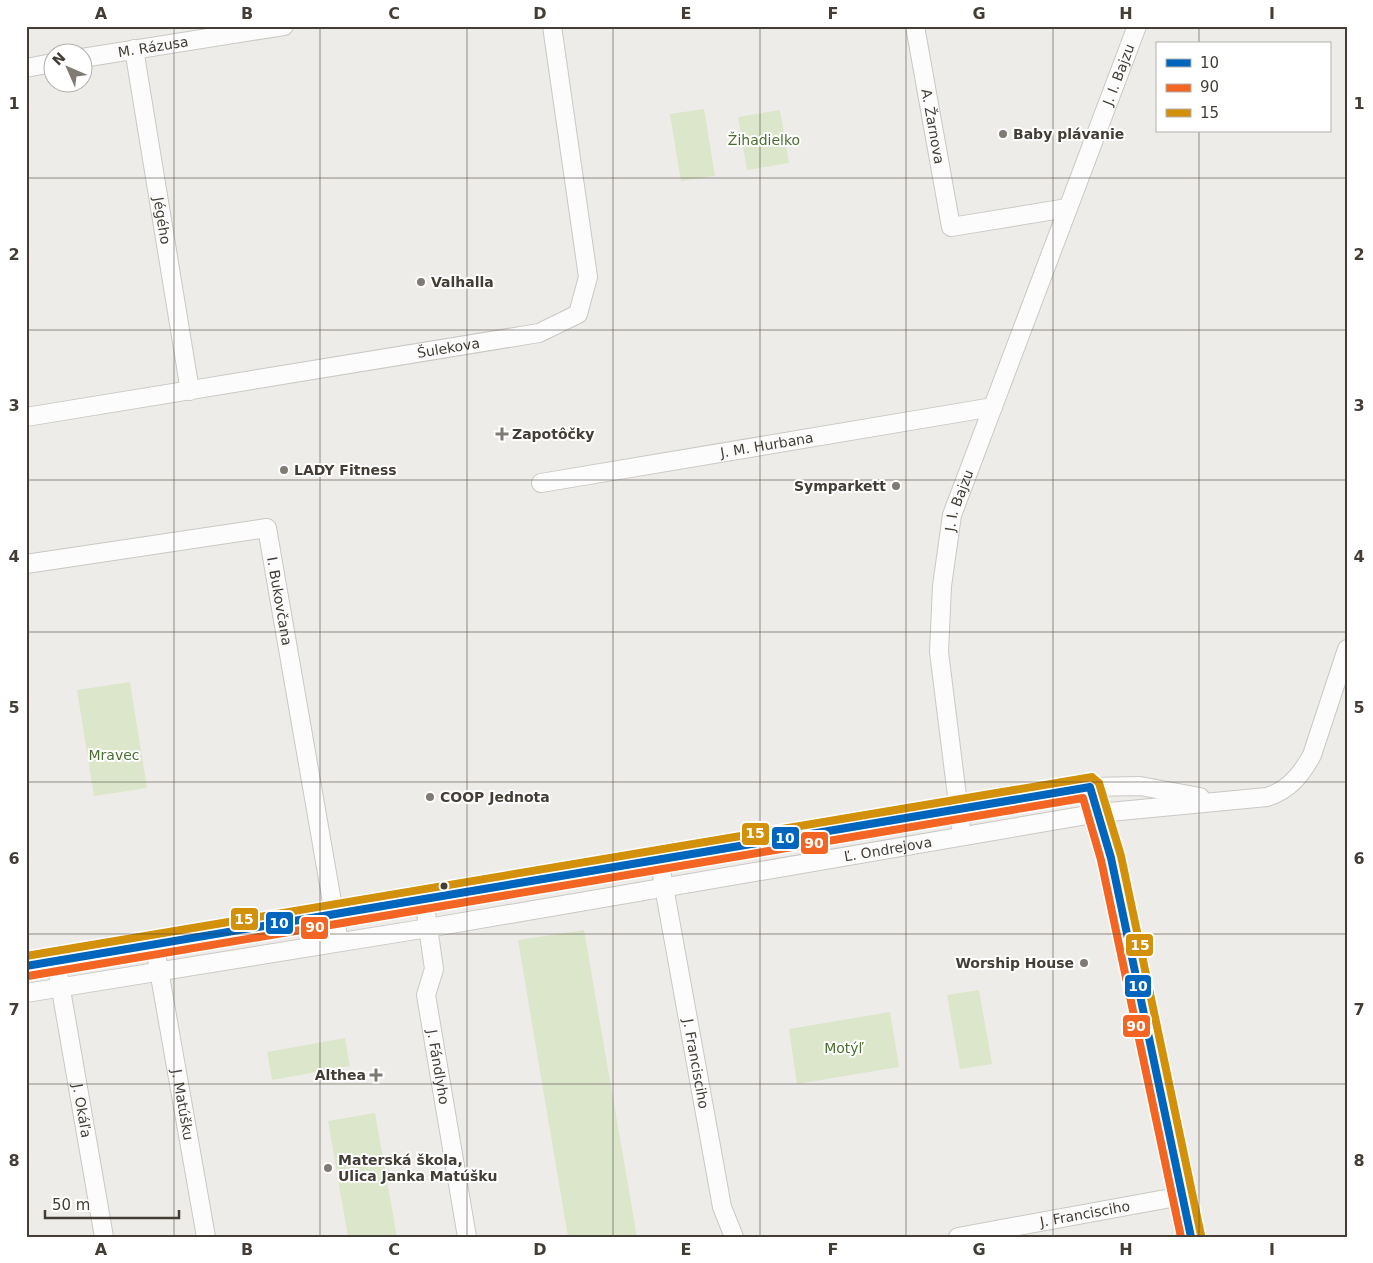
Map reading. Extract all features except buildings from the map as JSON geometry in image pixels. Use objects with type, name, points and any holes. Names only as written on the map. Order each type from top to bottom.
[{"type":"street","name":"M. Rázusa","points":[[92,56],[284,26]]},
{"type":"street","name":"Šulekova","points":[[26,417],[539,333],[578,314],[588,277],[552,26]]},
{"type":"street","name":"A. Žarnova","points":[[915,26],[951,227],[1067,208]]},
{"type":"street","name":"J. I. Bajzu","points":[[959,809],[939,652],[942,586],[952,514],[1137,26]]},
{"type":"street","name":"Jégého","points":[[134,49],[190,391]]},
{"type":"street","points":[[26,68],[42,65]]},
{"type":"street","name":"J. M. Hurbana","points":[[541,483],[992,407]]},
{"type":"street","name":"I. Bukovčana","points":[[26,564],[267,528],[334,914]]},
{"type":"street","name":"Ľ. Ondrejova","points":[[26,992],[428,928],[1100,813],[1277,794],[1296,780],[1312,755],[1347,649]]},
{"type":"street","name":"Ľ. Ondrejova","points":[[26,966],[1090,787],[1140,786],[1225,801]]},
{"type":"street","points":[[1090,787],[1100,813],[1192,1237]]},
{"type":"street","points":[[959,809],[962,836]]},
{"type":"street","points":[[659,859],[664,887]]},
{"type":"street","name":"J. Francisciho","points":[[664,887],[722,1207],[734,1237]]},
{"type":"street","name":"J. Fándlyho","points":[[424,898],[434,970],[426,995],[467,1237]]},
{"type":"street","points":[[334,914],[338,942]]},
{"type":"street","points":[[154,944],[159,971]]},
{"type":"street","points":[[56,961],[61,987]]},
{"type":"street","name":"J. Matúšku","points":[[159,971],[206,1237]]},
{"type":"street","name":"J. Okáľa","points":[[61,987],[104,1237]]},
{"type":"street","name":"J. Francisciho","points":[[958,1237],[1182,1196]]},
{"type":"green space","points":[[704,109],[715,176],[681,181],[670,114]]},
{"type":"green space","name":"Žihadielko","points":[[780,110],[789,163],[747,170],[738,117]]},
{"type":"green space","name":"Mravec","points":[[130,682],[147,788],[94,796],[77,690]]},
{"type":"green space","points":[[584,930],[637,1237],[568,1237],[518,940]]},
{"type":"green space","points":[[979,990],[992,1064],[960,1069],[947,995]]},
{"type":"green space","name":"Motýľ","points":[[890,1012],[899,1067],[797,1084],[789,1029]]},
{"type":"green space","points":[[345,1038],[350,1066],[272,1080],[267,1052]]},
{"type":"green space","points":[[375,1113],[397,1237],[348,1237],[328,1121]]},
{"type":"transit line","name":"15","points":[[26,956],[1092,777],[1099,783],[1121,856],[1201,1235]]},
{"type":"transit line","name":"10","points":[[26,966],[1090,787],[1111,858],[1191,1237]]},
{"type":"transit line","name":"90","points":[[28,976],[1083,798],[1101,860],[1181,1237]]},
{"type":"place","name":"Baby plávanie","points":[[1003,134]]},
{"type":"place","name":"Valhalla","points":[[421,282]]},
{"type":"place","name":"Zapotôčky","points":[[502,434]]},
{"type":"place","name":"LADY Fitness","points":[[284,470]]},
{"type":"place","name":"Symparkett","points":[[896,486]]},
{"type":"place","name":"COOP Jednota","points":[[430,797]]},
{"type":"place","name":"Worship House","points":[[1084,963]]},
{"type":"place","name":"Althea","points":[[376,1075]]},
{"type":"place","name":"Materská škola, Ulica Janka Matúšku","points":[[328,1168]]}]
